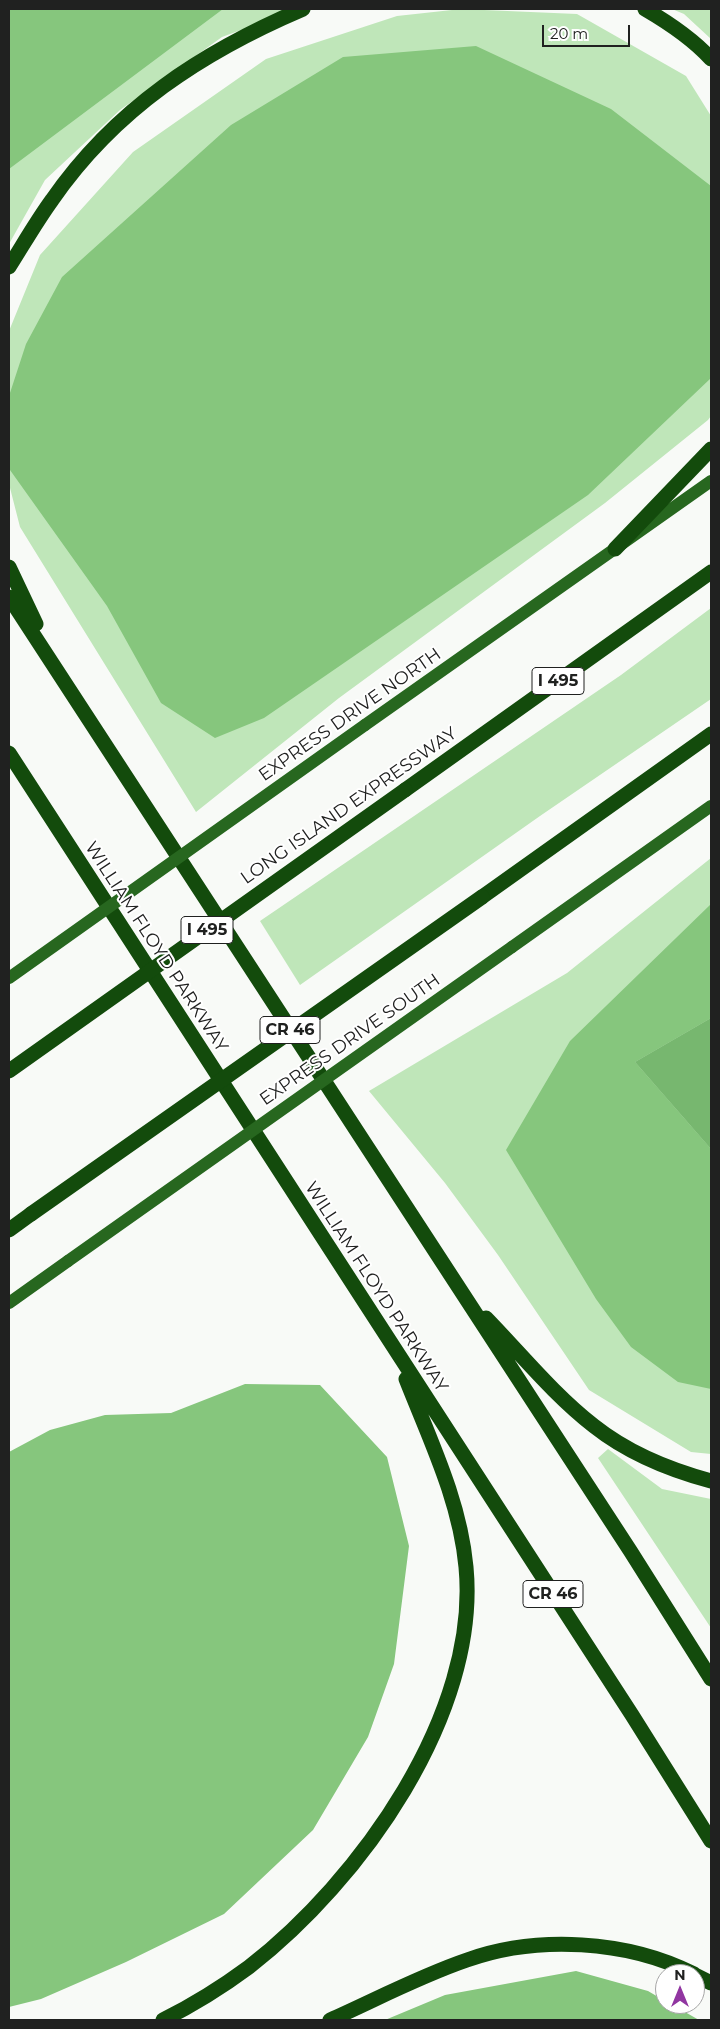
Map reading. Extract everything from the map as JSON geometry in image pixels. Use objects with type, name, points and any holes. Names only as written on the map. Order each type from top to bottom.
[{"type":"highway","points":[[9,268],[52,198],[81,163],[115,127],[150,96],[187,69],[225,45],[303,9]]},
{"type":"highway","points":[[645,9],[673,25],[711,59]]},
{"type":"highway","points":[[615,549],[711,449]]},
{"type":"highway","points":[[9,567],[61,678]]},
{"type":"highway","name":"LONG ISLAND EXPRESSWAY","points":[[9,1071],[711,572]]},
{"type":"highway","name":"CR 46","points":[[9,597],[631,1552],[711,1678]]},
{"type":"highway","points":[[9,1230],[711,734]]},
{"type":"highway","name":"WILLIAM FLOYD PARKWAY","points":[[9,754],[637,1723],[711,1841]]},
{"type":"highway","points":[[460,1291],[572,1408],[595,1427],[624,1446],[655,1462],[686,1474],[711,1480]]},
{"type":"highway","points":[[163,2020],[214,1991],[248,1967],[310,1912],[340,1879],[392,1809],[415,1772],[434,1733],[450,1692],[466,1621],[466,1566],[462,1534],[445,1478],[394,1348]]},
{"type":"highway","points":[[330,2020],[468,1960],[498,1952],[531,1947],[565,1945],[626,1951],[656,1958],[670,1964]]},
{"type":"main road","name":"EXPRESS DRIVE NORTH","points":[[9,978],[711,481]]},
{"type":"main road","name":"EXPRESS DRIVE SOUTH","points":[[9,1303],[711,806]]},
{"type":"shaded area","points":[[9,9],[298,9],[222,37],[120,110],[45,180],[9,244]]},
{"type":"shaded area","points":[[9,9],[223,9],[9,169]]},
{"type":"shaded area","points":[[461,9],[577,14],[686,76],[711,116],[711,416],[605,503],[339,698],[196,812],[20,527],[9,484],[9,331],[40,255],[133,152],[266,59],[397,16]]},
{"type":"shaded area","points":[[672,9],[711,9],[711,39],[684,14]]},
{"type":"shaded area","points":[[476,46],[611,109],[711,186],[711,378],[588,495],[264,718],[215,738],[161,703],[107,606],[10,470],[9,396],[26,344],[62,277],[231,125],[343,57]]},
{"type":"shaded area","points":[[711,608],[711,699],[540,816],[300,985],[260,921],[621,675]]},
{"type":"shaded area","points":[[711,858],[711,1454],[691,1452],[589,1390],[498,1255],[445,1183],[369,1091],[567,973]]},
{"type":"shaded area","points":[[711,904],[711,1018],[635,1062],[711,1149],[711,1389],[678,1382],[631,1347],[596,1299],[506,1150],[570,1041]]},
{"type":"shaded area","points":[[711,1018],[711,1149],[635,1062]]},
{"type":"shaded area","points":[[245,1384],[320,1385],[387,1457],[409,1546],[394,1664],[368,1737],[313,1830],[224,1914],[126,1962],[41,1999],[9,2007],[9,1452],[50,1430],[105,1415],[171,1413]]},
{"type":"shaded area","points":[[608,1449],[662,1489],[711,1499],[711,1628],[598,1458]]},
{"type":"shaded area","points":[[576,1971],[648,1991],[655,1995],[655,2014],[688,2014],[699,2020],[385,2020],[445,1995]]}]
